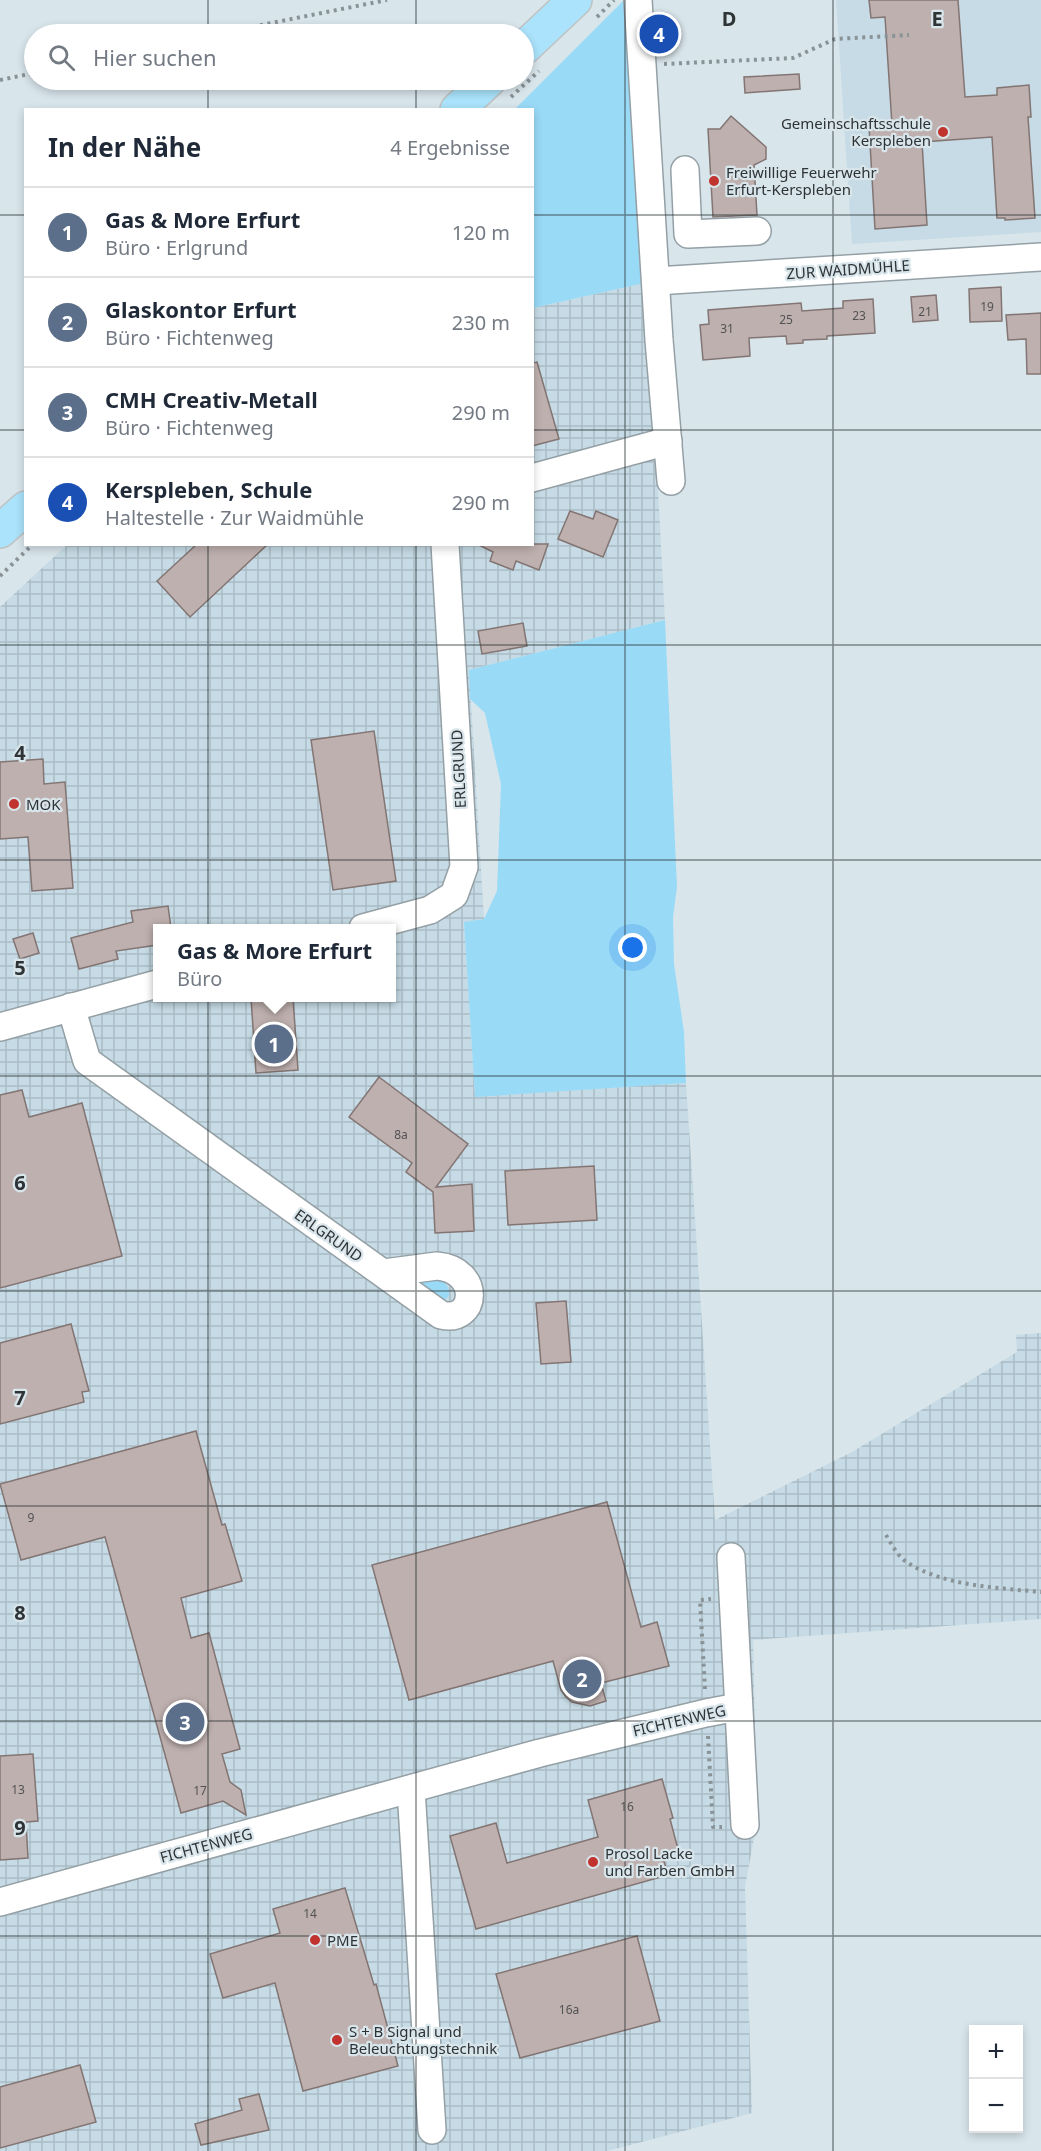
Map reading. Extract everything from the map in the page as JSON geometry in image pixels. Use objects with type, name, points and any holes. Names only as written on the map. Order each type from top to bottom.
[{"type":"main road","points":[[534,39],[575,0]]},
{"type":"main road","points":[[459,108],[478,90]]},
{"type":"main road","points":[[0,531],[24,510]]},
{"type":"street","points":[[638,0],[671,481]]},
{"type":"street","points":[[685,170],[688,234],[758,231]]},
{"type":"street","points":[[651,198],[687,196]]},
{"type":"street","name":"ZUR WAIDMÜHLE","points":[[656,281],[1041,257]]},
{"type":"street","points":[[534,477],[668,441]]},
{"type":"street","name":"ERLGRUND","points":[[378,924],[430,910],[454,895],[464,867],[445,546]]},
{"type":"street","points":[[0,1027],[153,985]]},
{"type":"street","name":"ERLGRUND","points":[[71,1007],[87,1061],[343,1246],[384,1273]]},
{"type":"street","name":"FICHTENWEG","points":[[731,1557],[745,1825]]},
{"type":"street","name":"FICHTENWEG","points":[[0,1902],[540,1753],[738,1707]]},
{"type":"street","points":[[411,1789],[432,2130]]},
{"type":"path","points":[[266,24],[387,0]]},
{"type":"path","points":[[642,66],[793,57],[835,39],[909,35]]},
{"type":"path","points":[[0,80],[24,75]]},
{"type":"path","points":[[0,576],[31,546]]},
{"type":"path","points":[[886,1535],[903,1560],[929,1573],[989,1587],[1041,1592]]},
{"type":"shaded area","points":[[624,0],[644,283],[534,308],[534,108],[516,108]]},
{"type":"shaded area","name":"Gemeinschaftsschule Kerspleben","points":[[836,0],[1041,0],[1041,232],[852,244]]},
{"type":"shaded area","points":[[644,283],[683,487],[658,490],[665,620],[469,670],[484,919],[464,922],[475,1096],[686,1083],[715,1520],[852,1452],[1017,1352],[1016,1335],[1041,1333],[1041,1619],[753,1640],[757,1821],[745,1887],[752,2113],[607,2151],[0,2151],[0,607],[66,546],[534,546],[534,308]]},
{"type":"shaded area","points":[[665,620],[677,887],[673,917],[674,964],[684,1032],[686,1083],[475,1097],[464,922],[484,919],[497,891],[501,784],[485,713],[470,699],[469,670]]},
{"type":"shaded area","points":[[431,1277],[447,1285],[449,1296],[443,1301],[419,1284],[421,1280]]},
{"type":"building","points":[[869,0],[958,0],[965,97],[997,95],[997,88],[1029,85],[1031,117],[1028,117],[1035,218],[1005,220],[1005,218],[997,218],[992,137],[922,142],[927,225],[875,229],[869,126],[892,125],[885,17],[871,18]]},
{"type":"building","points":[[799,74],[800,89],[745,93],[744,77]]},
{"type":"building","points":[[731,116],[766,147],[766,159],[754,165],[757,215],[713,217],[708,129],[720,129]]},
{"type":"building","points":[[1001,287],[1002,321],[970,322],[969,289]]},
{"type":"building","points":[[936,295],[938,320],[913,322],[911,297]]},
{"type":"building","points":[[873,299],[875,333],[827,336],[827,339],[803,340],[803,343],[787,344],[786,336],[749,338],[750,356],[703,360],[700,325],[709,324],[708,310],[801,303],[802,311],[843,308],[843,301]]},
{"type":"building","points":[[1041,313],[1041,374],[1027,374],[1026,339],[1008,340],[1006,315]]},
{"type":"building","points":[[537,362],[559,439],[534,445],[534,363]]},
{"type":"building","points":[[570,511],[593,519],[596,511],[618,520],[603,557],[558,539]]},
{"type":"building","points":[[548,544],[539,570],[516,561],[513,570],[490,561],[493,552],[481,546]]},
{"type":"building","points":[[195,546],[266,546],[190,617],[157,581]]},
{"type":"building","points":[[523,623],[527,646],[482,654],[478,631]]},
{"type":"building","points":[[374,731],[396,881],[333,890],[311,740]]},
{"type":"building","points":[[43,759],[44,784],[65,782],[73,888],[32,891],[28,837],[0,839],[0,762]]},
{"type":"building","points":[[168,906],[170,924],[153,924],[153,946],[116,951],[118,959],[79,969],[71,938],[133,922],[131,911]]},
{"type":"building","points":[[33,933],[39,953],[20,959],[13,939]]},
{"type":"building","points":[[251,1002],[293,1002],[298,1070],[256,1073]]},
{"type":"building","points":[[379,1077],[468,1144],[436,1187],[472,1184],[474,1231],[435,1233],[433,1192],[406,1172],[412,1163],[349,1117]]},
{"type":"building","points":[[22,1090],[29,1117],[82,1103],[122,1256],[0,1288],[0,1095]]},
{"type":"building","points":[[594,1166],[597,1220],[508,1225],[505,1171]]},
{"type":"building","points":[[566,1301],[571,1362],[541,1364],[536,1303]]},
{"type":"building","points":[[71,1324],[89,1391],[82,1392],[84,1402],[0,1424],[0,1343]]},
{"type":"building","points":[[196,1431],[222,1525],[225,1524],[242,1581],[181,1598],[191,1638],[209,1633],[240,1749],[222,1754],[230,1782],[241,1790],[246,1815],[223,1801],[181,1813],[105,1537],[21,1560],[0,1484]]},
{"type":"building","points":[[607,1502],[641,1627],[657,1622],[669,1666],[601,1683],[606,1701],[590,1706],[572,1702],[566,1697],[561,1690],[553,1661],[409,1700],[372,1565]]},
{"type":"building","points":[[33,1754],[38,1821],[26,1822],[28,1858],[0,1860],[0,1756]]},
{"type":"building","points":[[662,1779],[673,1818],[670,1819],[678,1849],[662,1854],[668,1875],[476,1929],[450,1836],[496,1823],[507,1863],[598,1837],[588,1800]]},
{"type":"building","points":[[345,1888],[374,1985],[376,1984],[398,2066],[303,2091],[275,1983],[223,1998],[210,1954],[280,1933],[273,1909]]},
{"type":"building","points":[[637,1936],[660,2021],[520,2058],[496,1974]]},
{"type":"building","points":[[80,2065],[96,2122],[0,2148],[0,2087]]},
{"type":"building","points":[[259,2094],[269,2130],[201,2145],[195,2124],[242,2110],[239,2099]]},
{"type":"place","name":"Kerspleben, Schule","points":[[659,34]]},
{"type":"place","name":"Gemeinschaftsschule Kerspleben","points":[[943,132]]},
{"type":"place","name":"Freiwillige Feuerwehr Erfurt-Kerspleben","points":[[714,181]]},
{"type":"place","name":"MOK","points":[[14,804]]},
{"type":"place","name":"Gas & More Erfurt","points":[[274,1044]]},
{"type":"place","name":"Glaskontor Erfurt","points":[[582,1679]]},
{"type":"place","name":"CMH Creativ-Metall","points":[[185,1722]]},
{"type":"place","name":"Prosol Lacke und Farben GmbH","points":[[593,1862]]},
{"type":"place","name":"PME","points":[[315,1940]]},
{"type":"place","name":"S + B Signal und Beleuchtungstechnik","points":[[337,2040]]}]
